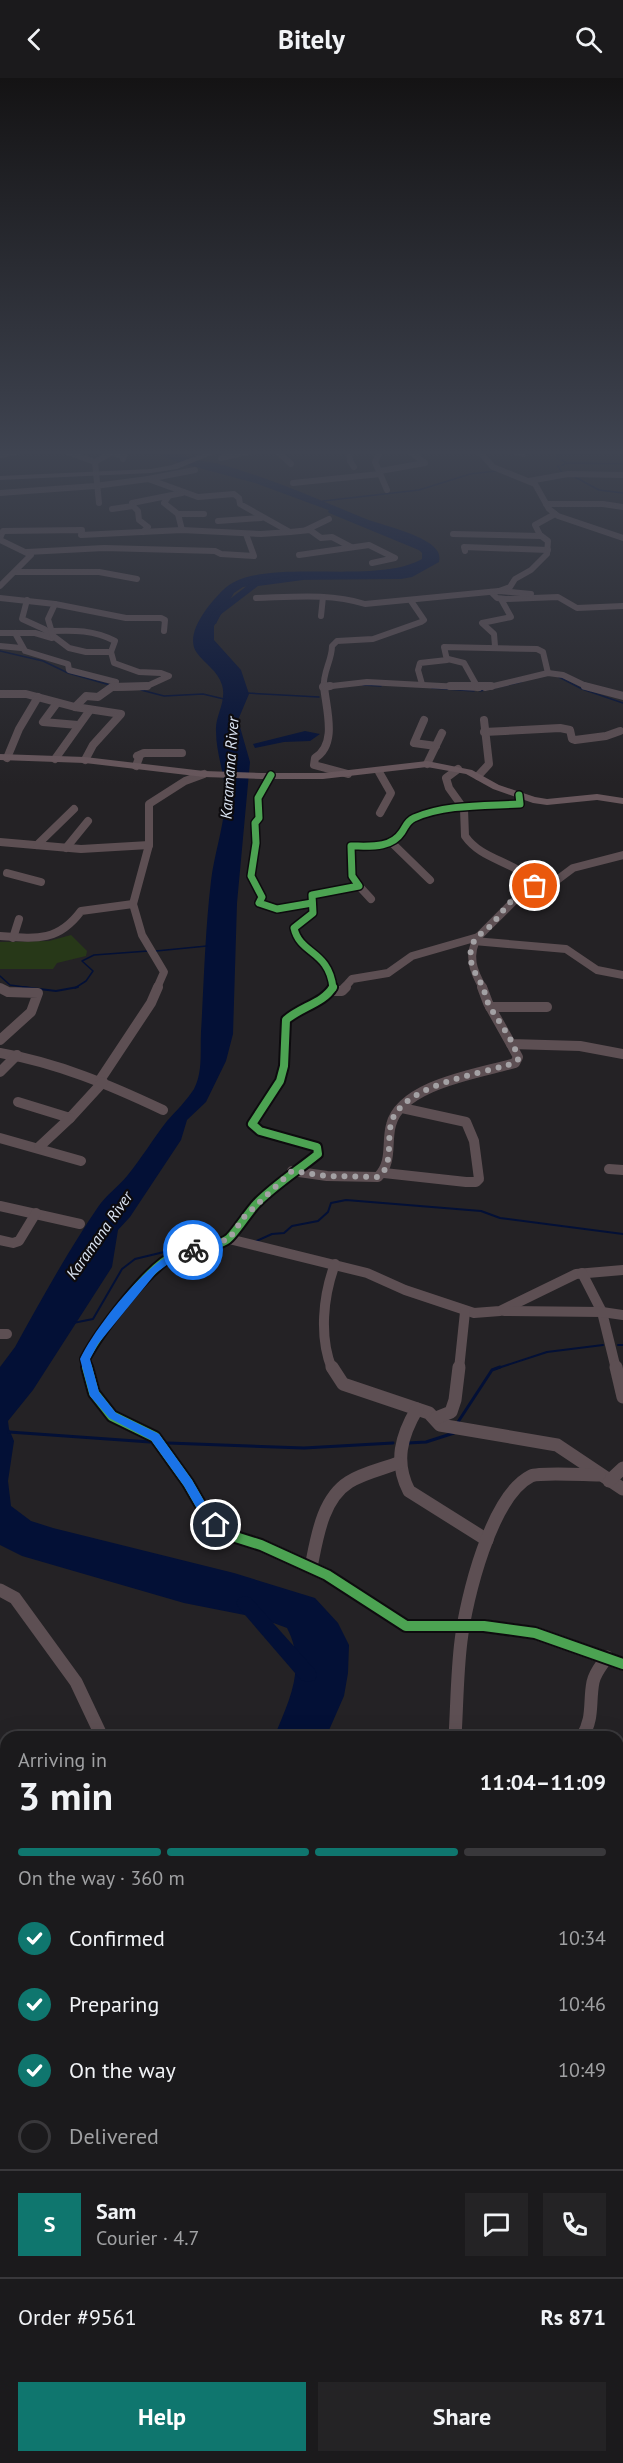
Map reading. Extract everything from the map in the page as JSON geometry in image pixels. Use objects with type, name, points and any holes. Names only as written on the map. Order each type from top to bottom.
[{"type":"main road","points":[[3,758],[86,760],[204,774],[261,776],[380,772],[428,764],[458,769],[478,776],[496,788],[533,800],[547,802],[597,797],[623,801]]},
{"type":"street","points":[[0,586],[26,561]]},
{"type":"street","points":[[372,563],[380,561]]},
{"type":"street","points":[[499,591],[510,587],[515,579],[531,570],[540,561]]},
{"type":"street","points":[[0,575],[90,572],[136,579]]},
{"type":"street","points":[[256,598],[346,598],[365,604],[499,591],[531,594]]},
{"type":"street","points":[[491,592],[501,599],[511,618],[482,623],[494,634],[495,646]]},
{"type":"street","points":[[321,615],[323,597]]},
{"type":"street","points":[[501,599],[555,597],[562,598],[577,608],[623,606]]},
{"type":"street","points":[[0,598],[55,604],[126,618],[161,618],[165,620],[164,631]]},
{"type":"street","points":[[27,600],[22,619],[44,629],[69,648],[86,652],[111,652]]},
{"type":"street","points":[[351,774],[314,765],[315,758],[322,754],[329,741],[323,687],[324,673],[332,658],[333,643],[343,640],[373,639],[421,622],[424,620],[423,616],[411,601]]},
{"type":"street","points":[[55,604],[48,619],[55,639]]},
{"type":"street","points":[[51,631],[76,630],[105,635],[115,641],[111,652],[114,663],[127,666],[140,673],[162,671],[169,676],[145,687],[112,687]]},
{"type":"street","points":[[0,633],[35,633],[55,639]]},
{"type":"street","points":[[15,633],[21,648]]},
{"type":"street","points":[[0,646],[21,648],[32,654],[68,664],[69,670],[116,682],[99,697],[86,696],[75,707]]},
{"type":"street","points":[[448,659],[444,647],[495,646],[540,650],[548,673]]},
{"type":"street","points":[[422,684],[418,670],[420,663],[448,659],[464,663],[478,688]]},
{"type":"street","points":[[323,687],[368,682],[478,688],[493,687],[548,673],[563,675],[587,687],[623,696]]},
{"type":"street","points":[[0,694],[38,697],[75,707],[121,714],[93,745],[86,760]]},
{"type":"street","points":[[3,758],[38,697]]},
{"type":"street","points":[[57,703],[44,722],[78,725]]},
{"type":"street","points":[[55,759],[90,710]]},
{"type":"street","points":[[424,720],[414,743],[436,746]]},
{"type":"street","points":[[478,776],[489,764],[484,720]]},
{"type":"street","points":[[484,732],[560,728],[570,730],[572,739],[575,740],[606,736],[620,730]]},
{"type":"street","points":[[428,764],[442,733]]},
{"type":"street","points":[[136,766],[139,758],[137,756],[144,753],[182,753]]},
{"type":"street","points":[[458,769],[446,778],[447,787],[464,808],[464,835],[470,843],[489,856],[520,869],[530,877],[535,886]]},
{"type":"street","points":[[380,772],[391,793],[380,813]]},
{"type":"street","points":[[39,1147],[70,1118],[101,1081],[151,1003],[164,972],[142,934],[133,904],[140,886],[149,845],[149,804],[185,781],[204,774]]},
{"type":"street","points":[[371,899],[352,876],[351,846],[392,843],[400,836],[410,819],[464,808],[520,804],[519,795]]},
{"type":"street","points":[[37,845],[74,809]]},
{"type":"street","points":[[66,848],[88,821]]},
{"type":"street","points":[[392,843],[430,880]]},
{"type":"street","points":[[1,844],[66,848],[149,845]]},
{"type":"street","points":[[384,1173],[392,1121],[412,1097],[426,1090],[514,1063],[518,1057],[473,971],[471,956],[476,939],[492,925],[516,897],[535,886],[553,883],[568,871],[580,866],[623,855]]},
{"type":"street","points":[[1,881],[3,872],[42,882]]},
{"type":"street","points":[[331,991],[332,978],[325,961],[301,944],[295,935],[294,928],[313,913],[312,895],[359,886]]},
{"type":"street","points":[[0,936],[13,938],[54,934],[67,928],[81,911],[133,904]]},
{"type":"street","points":[[13,938],[19,919]]},
{"type":"street","points":[[229,1239],[244,1217],[292,1171],[315,1157],[319,1149],[260,1131],[252,1124],[266,1106],[281,1079],[285,1064],[286,1020],[290,1016],[331,991],[342,991],[352,979],[388,973],[412,956],[476,939],[566,949],[597,970],[623,975]]},
{"type":"street","points":[[0,988],[8,992],[38,993],[31,1012],[0,1040]]},
{"type":"street","points":[[490,1007],[547,1007]]},
{"type":"street","points":[[512,1044],[580,1046],[623,1054]]},
{"type":"street","points":[[0,1053],[17,1055],[101,1081],[163,1110]]},
{"type":"street","points":[[0,1072],[17,1055]]},
{"type":"street","points":[[18,1102],[70,1118]]},
{"type":"street","points":[[292,1171],[364,1178],[378,1177],[384,1173],[466,1182],[476,1182],[479,1179],[475,1165],[472,1131],[466,1122],[402,1108]]},
{"type":"street","points":[[0,1138],[39,1147],[81,1161]]},
{"type":"street","points":[[609,1169],[623,1170]]},
{"type":"street","points":[[0,1206],[80,1224]]},
{"type":"street","points":[[0,1240],[17,1243],[36,1213]]},
{"type":"street","points":[[623,1316],[602,1311],[465,1312],[367,1273],[229,1239],[173,1256],[152,1271],[93,1342],[85,1359],[94,1393],[112,1416],[155,1437],[188,1483],[207,1516],[226,1534],[261,1545],[327,1575],[406,1626],[484,1626],[535,1633],[623,1664]]},
{"type":"street","points":[[335,1264],[328,1277],[325,1303],[326,1336],[332,1373],[343,1384],[417,1409],[436,1419],[440,1425],[557,1445],[623,1489]]},
{"type":"street","points":[[500,1311],[562,1279],[582,1273],[623,1270]]},
{"type":"street","points":[[582,1273],[602,1311],[623,1397]]},
{"type":"street","points":[[436,1419],[451,1412],[455,1400],[465,1312]]},
{"type":"street","points":[[417,1409],[400,1442],[398,1463],[401,1480],[409,1491],[488,1540]]},
{"type":"street","points":[[311,1567],[320,1530],[338,1491],[349,1482],[398,1463]]},
{"type":"street","points":[[455,1731],[463,1626],[488,1540],[506,1498],[524,1478],[532,1475],[604,1478],[623,1468]]},
{"type":"street","points":[[2,1593],[15,1598],[76,1682],[99,1731]]},
{"type":"street","points":[[586,1731],[593,1716],[593,1687],[596,1674],[607,1657]]},
{"type":"green space","points":[[71,935],[87,951],[86,956],[57,963],[53,969],[0,969],[0,942],[49,941]]},
{"type":"water","points":[[416,561],[439,561],[412,577],[401,579],[286,580],[243,587],[234,593],[214,626],[214,640],[241,670],[249,694],[238,720],[250,762],[237,903],[233,1034],[226,1061],[206,1102],[187,1120],[181,1140],[130,1217],[118,1230],[112,1267],[33,1390],[8,1421],[14,1441],[8,1481],[11,1506],[31,1521],[234,1573],[315,1598],[338,1623],[349,1645],[348,1673],[344,1696],[329,1731],[276,1731],[290,1697],[296,1670],[293,1642],[287,1628],[260,1618],[184,1603],[22,1556],[0,1545],[0,1367],[15,1347],[65,1258],[98,1207],[127,1176],[167,1121],[188,1097],[199,1076],[209,900],[212,871],[224,813],[225,794],[216,731],[223,691],[218,676],[197,653],[194,645],[193,637],[200,619],[223,590],[240,579],[262,574],[375,571],[401,567]]},
{"type":"water","points":[[305,731],[320,734],[310,741],[284,742],[255,748],[253,744]]},
{"type":"waterway","name":"Karamana River","points":[[213,622],[216,614],[255,584],[300,578]]},
{"type":"waterway","points":[[0,651],[43,661],[68,673],[110,685]]},
{"type":"waterway","points":[[559,677],[582,689],[623,703]]},
{"type":"waterway","points":[[480,691],[521,682]]},
{"type":"waterway","points":[[363,685],[381,686]]},
{"type":"waterway","points":[[432,688],[474,691]]},
{"type":"waterway","points":[[141,690],[164,696],[203,694],[224,699]]},
{"type":"waterway","points":[[247,693],[319,697]]},
{"type":"waterway","points":[[156,951],[207,946]]},
{"type":"waterway","points":[[76,987],[86,981],[93,971],[82,961],[94,955],[148,951]]},
{"type":"waterway","points":[[0,976],[10,985],[30,988]]},
{"type":"waterway","points":[[23,987],[30,988]]},
{"type":"waterway","points":[[30,988],[56,991],[76,987]]},
{"type":"waterway","points":[[254,1242],[272,1234],[284,1233],[292,1226],[318,1221],[328,1212],[331,1203],[346,1200],[481,1211],[500,1218],[623,1234]]},
{"type":"waterway","points":[[73,1323],[93,1319],[122,1269],[135,1259],[222,1238]]},
{"type":"waterway","points":[[495,1369],[547,1352],[603,1345]]},
{"type":"waterway","points":[[618,1345],[623,1345]]},
{"type":"waterway","points":[[458,1422],[492,1370],[500,1367]]},
{"type":"waterway","points":[[9,1432],[150,1442]]},
{"type":"waterway","points":[[408,1443],[426,1442],[454,1433]]},
{"type":"waterway","points":[[168,1443],[304,1448],[393,1443]]},
{"type":"waterway","name":"Karamana River","points":[[245,1603],[308,1675]]},
{"type":"cycle path","points":[[271,775],[258,798],[259,818],[255,823],[256,843],[251,876],[262,897],[259,903],[277,909],[312,903]]},
{"type":"cycle path","points":[[519,795],[520,804],[424,814],[410,819],[399,836],[389,843],[376,846],[351,846],[352,876],[359,886],[312,895],[313,913],[294,928],[295,934],[301,943],[325,963],[333,988],[323,998],[297,1011],[286,1020],[284,1066],[280,1081],[252,1124],[260,1131],[317,1147],[318,1154],[290,1173],[265,1195],[242,1220],[229,1239],[173,1256],[152,1271],[94,1342],[85,1359],[94,1393],[112,1416],[155,1437],[188,1483],[207,1516],[226,1534],[261,1545],[327,1575],[406,1626],[484,1626],[535,1633],[623,1664]]},
{"type":"way so far","points":[[193,1250],[229,1239],[244,1217],[292,1171],[327,1176],[378,1177],[384,1173],[394,1116],[412,1097],[426,1090],[518,1060],[473,971],[472,945],[516,897],[535,886]]},
{"type":"route","points":[[193,1250],[173,1256],[152,1271],[93,1342],[85,1359],[94,1393],[112,1416],[155,1437],[188,1483],[207,1516],[216,1525]]}]
